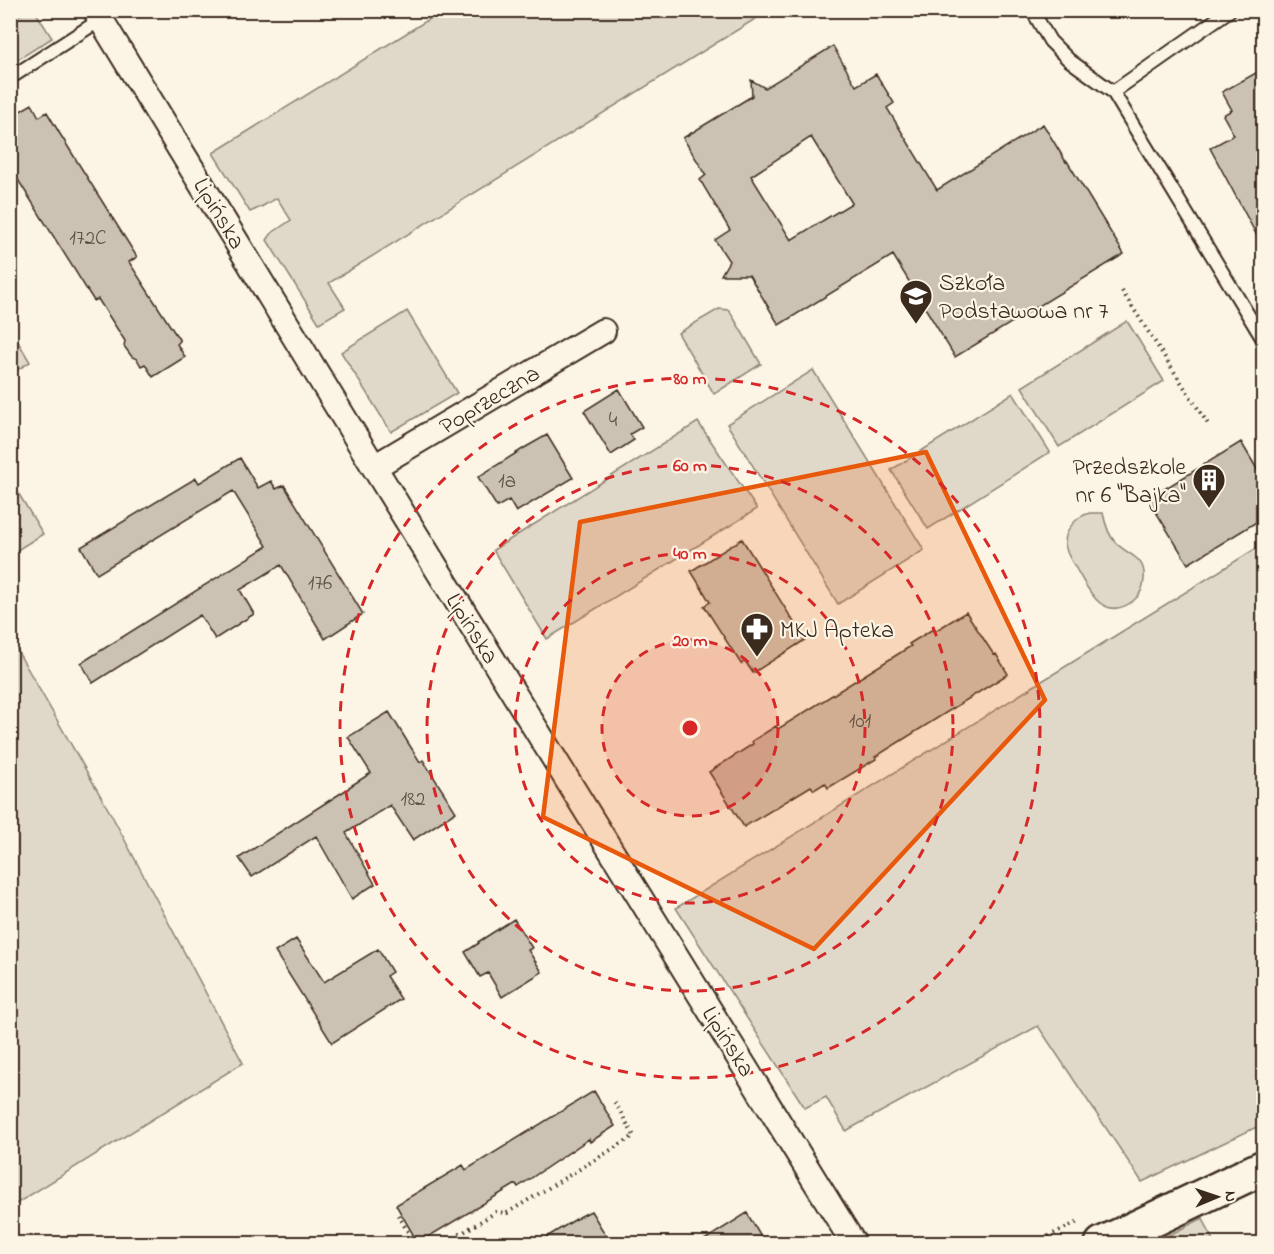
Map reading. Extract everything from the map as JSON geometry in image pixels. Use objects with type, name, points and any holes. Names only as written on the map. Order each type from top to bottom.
[{"type":"main road","points":[[1102,1244],[1263,1167]]},
{"type":"street","name":"Lipińska","points":[[98,15],[854,1244]]},
{"type":"street","name":"Poprzeczna","points":[[374,467],[603,331]]},
{"type":"lane","points":[[1032,10],[1050,41],[1069,60],[1113,92],[1263,341]]},
{"type":"lane","points":[[1113,92],[1230,10]]},
{"type":"lane","points":[[10,78],[98,15]]},
{"type":"path","points":[[1122,291],[1208,424]]},
{"type":"path","points":[[444,1244],[496,1212],[507,1213],[634,1136],[614,1101]]},
{"type":"path","points":[[398,1215],[415,1244]]},
{"type":"highlighted area","points":[[926,452],[1045,700],[814,949],[543,817],[580,522]]},
{"type":"shaded area","points":[[25,11],[35,11],[52,38],[11,64],[11,20]]},
{"type":"shaded area","points":[[442,11],[768,11],[329,283],[345,308],[319,323],[267,240],[272,233],[291,220],[277,198],[250,212],[213,153]]},
{"type":"shaded area","points":[[719,309],[729,310],[761,364],[714,394],[678,333]]},
{"type":"shaded area","points":[[407,311],[457,393],[391,432],[341,352]]},
{"type":"shaded area","points":[[1127,321],[1164,381],[1059,447],[1022,387]]},
{"type":"shaded area","points":[[11,330],[30,362],[10,374]]},
{"type":"shaded area","points":[[813,370],[924,550],[838,604],[727,424]]},
{"type":"shaded area","points":[[1013,393],[1050,452],[928,529],[891,470]]},
{"type":"shaded area","points":[[698,422],[757,509],[547,639],[493,550]]},
{"type":"shaded area","points":[[11,481],[43,534],[10,554]]},
{"type":"shaded area","points":[[1090,513],[1103,513],[1107,529],[1113,540],[1137,558],[1143,567],[1144,580],[1141,592],[1123,607],[1106,607],[1093,596],[1066,550],[1065,543],[1069,528],[1081,517]]},
{"type":"shaded area","points":[[1263,544],[1263,1124],[1142,1182],[1038,1026],[846,1131],[826,1097],[805,1108],[676,908]]},
{"type":"shaded area","points":[[10,638],[111,814],[243,1063],[11,1207]]},
{"type":"shaded area","points":[[1203,1218],[1214,1243],[1153,1243]]},
{"type":"building","points":[[833,46],[856,86],[876,74],[894,103],[887,108],[937,190],[1043,124],[1124,254],[955,357],[893,255],[779,325],[749,275],[721,275],[729,261],[715,240],[730,230],[700,180],[706,175],[683,138],[752,96],[751,80],[765,88]],"holes":[[[811,137],[852,203],[791,240],[751,176]]]},
{"type":"building","points":[[1263,69],[1263,247],[1210,148],[1234,135],[1223,115],[1232,110],[1222,92]]},
{"type":"building","points":[[32,104],[39,117],[47,112],[137,257],[129,262],[180,341],[177,344],[185,357],[153,377],[145,364],[141,366],[124,346],[125,341],[98,299],[94,301],[10,167],[10,117]]},
{"type":"building","points":[[619,389],[642,427],[630,434],[634,440],[611,455],[584,411]]},
{"type":"building","points":[[547,435],[573,478],[516,512],[509,500],[497,507],[478,477]]},
{"type":"building","name":"Przedszkole nr 6 \"Bajka\"","points":[[1241,442],[1263,479],[1263,518],[1188,564],[1148,499]]},
{"type":"building","points":[[240,458],[258,488],[271,481],[276,489],[284,485],[363,614],[325,639],[281,565],[240,590],[254,614],[215,639],[200,615],[93,683],[81,663],[267,546],[233,491],[97,574],[81,547],[196,478],[199,483]]},
{"type":"building","points":[[742,539],[805,640],[753,673],[745,661],[741,664],[704,606],[710,602],[691,571]]},
{"type":"building","points":[[966,612],[1008,674],[828,788],[825,783],[814,790],[811,786],[744,827],[709,772],[753,744],[752,741],[776,726],[778,729],[911,646],[909,644],[933,629],[935,631]]},
{"type":"building","points":[[389,712],[420,762],[423,760],[456,812],[413,840],[390,805],[346,833],[375,884],[352,899],[316,836],[252,877],[239,858],[371,773],[348,737]]},
{"type":"building","points":[[514,919],[532,948],[528,950],[542,972],[502,997],[488,973],[480,977],[465,952]]},
{"type":"building","points":[[296,939],[324,982],[378,949],[392,972],[386,976],[401,999],[332,1043],[275,952]]},
{"type":"building","points":[[594,1091],[615,1126],[590,1142],[589,1139],[518,1187],[516,1184],[418,1243],[396,1205],[463,1165],[466,1170]]},
{"type":"building","points":[[591,1211],[611,1244],[535,1244],[581,1216]]},
{"type":"building","points":[[747,1213],[765,1244],[698,1244]]},
{"type":"place","name":"Szkoła Podstawowa nr 7","points":[[916,325]]},
{"type":"place","name":"Przedszkole nr 6 \"Bajka\"","points":[[1209,509]]},
{"type":"place","name":"MKJ Apteka","points":[[757,658]]}]
